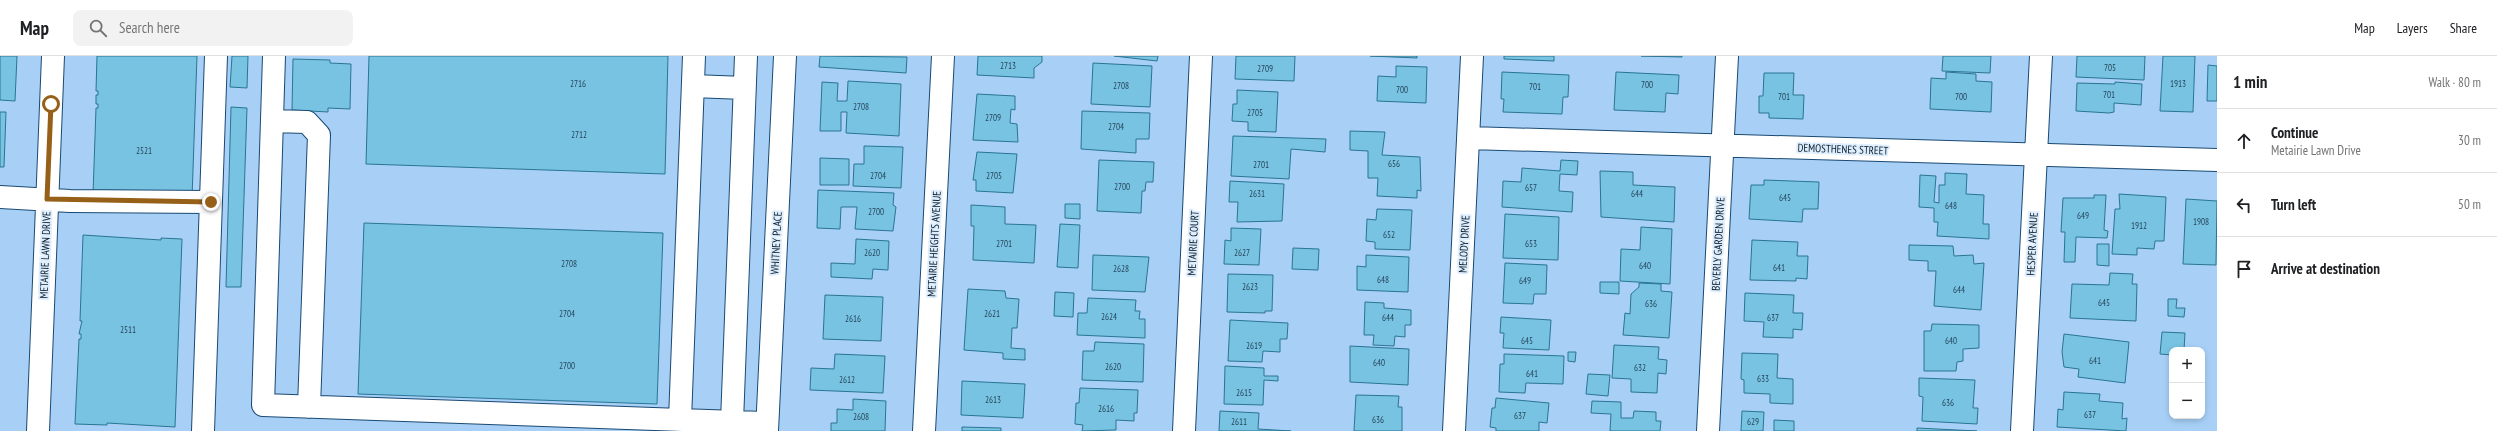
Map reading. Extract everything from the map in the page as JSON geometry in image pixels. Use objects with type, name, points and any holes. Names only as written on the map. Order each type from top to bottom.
[{"type":"street","name":"METAIRIE LAWN DRIVE","points":[[38,431],[53,56]]},
{"type":"street","points":[[203,431],[216,56]]},
{"type":"street","points":[[274,56],[263,405],[732,422],[767,427]]},
{"type":"street","points":[[680,420],[694,56]]},
{"type":"street","points":[[732,422],[746,56]]},
{"type":"street","name":"WHITNEY PLACE","points":[[767,427],[785,56]]},
{"type":"street","name":"METAIRIE HEIGHTS AVENUE","points":[[924,431],[943,56]]},
{"type":"street","name":"METAIRIE COURT","points":[[1184,431],[1202,56]]},
{"type":"street","name":"MELODY DRIVE","points":[[1454,431],[1472,56]]},
{"type":"street","name":"BEVERLY GARDEN DRIVE","points":[[1708,431],[1727,56]]},
{"type":"street","name":"HESPER AVENUE","points":[[2022,431],[2041,56]]},
{"type":"street","points":[[693,86],[744,88]]},
{"type":"street","points":[[272,121],[307,122],[319,135],[309,407]]},
{"type":"street","name":"DEMOSTHENES STREET","points":[[1469,138],[2217,160]]},
{"type":"street","points":[[0,197],[211,202]]},
{"type":"building","points":[[0,56],[17,56],[15,101],[0,100]]},
{"type":"building","points":[[97,56],[197,56],[192,198],[93,194],[96,108],[98,108],[98,104],[96,104],[96,95],[98,95],[98,91],[96,91]]},
{"type":"building","points":[[232,56],[248,56],[247,88],[230,87]]},
{"type":"building","points":[[369,56],[668,56],[665,174],[366,164]]},
{"type":"building","points":[[820,56],[907,57],[906,73],[819,67]]},
{"type":"building","points":[[978,56],[1042,56],[1042,62],[1034,68],[1034,78],[977,75]]},
{"type":"building","points":[[1114,56],[1158,56],[1157,61]]},
{"type":"building","points":[[1236,56],[1295,56],[1294,81],[1235,79]]},
{"type":"building","points":[[1370,56],[1417,56],[1417,58]]},
{"type":"building","points":[[1504,56],[1554,56],[1554,61],[1504,59]]},
{"type":"building","points":[[1641,56],[1682,56],[1682,57]]},
{"type":"building","points":[[1943,56],[1991,56],[1990,73],[1942,71]]},
{"type":"building","points":[[2077,56],[2145,56],[2144,80],[2076,77]]},
{"type":"building","points":[[2163,56],[2195,56],[2193,112],[2160,111]]},
{"type":"building","points":[[293,59],[330,60],[330,63],[351,64],[350,109],[328,108],[328,112],[292,110]]},
{"type":"building","points":[[1093,63],[1152,66],[1150,107],[1091,104]]},
{"type":"building","points":[[2208,65],[2217,66],[2217,101],[2207,101]]},
{"type":"building","points":[[1396,66],[1427,67],[1426,103],[1377,101],[1378,76],[1396,77]]},
{"type":"building","points":[[1502,72],[1569,75],[1568,97],[1563,97],[1562,114],[1503,112],[1504,99],[1501,99]]},
{"type":"building","points":[[1616,72],[1679,75],[1678,94],[1666,93],[1665,112],[1614,110]]},
{"type":"building","points":[[1946,72],[1976,74],[1976,81],[1992,82],[1991,112],[1930,109],[1931,78],[1946,79]]},
{"type":"building","points":[[1764,73],[1794,73],[1793,95],[1804,95],[1803,119],[1769,118],[1769,113],[1759,113],[1759,96],[1763,96]]},
{"type":"building","points":[[848,81],[901,84],[899,136],[846,133],[847,112],[841,112],[841,131],[820,131],[822,82],[838,83],[837,101],[847,101]]},
{"type":"building","points":[[2115,82],[2142,84],[2141,105],[2114,103],[2114,112],[2109,113],[2076,111],[2077,83],[2115,84]]},
{"type":"building","points":[[1237,90],[1278,92],[1276,132],[1248,131],[1248,122],[1232,121],[1233,104],[1237,104]]},
{"type":"building","points":[[977,94],[1015,96],[1015,110],[1011,109],[1010,123],[1017,124],[1018,142],[973,140]]},
{"type":"building","points":[[231,107],[247,108],[241,287],[226,287]]},
{"type":"building","points":[[1082,111],[1150,113],[1149,139],[1136,139],[1136,153],[1081,149]]},
{"type":"building","points":[[0,112],[6,112],[4,167],[0,167]]},
{"type":"building","points":[[1350,131],[1385,132],[1382,155],[1420,157],[1421,191],[1417,190],[1417,198],[1377,196],[1378,178],[1368,178],[1368,151],[1350,150]]},
{"type":"building","points":[[1233,136],[1326,139],[1325,152],[1291,149],[1289,179],[1231,176]]},
{"type":"building","points":[[864,146],[903,147],[901,188],[853,186],[854,164],[864,164]]},
{"type":"building","points":[[977,152],[1017,154],[1013,193],[976,191],[976,180],[973,180]]},
{"type":"building","points":[[820,158],[849,159],[849,185],[820,185]]},
{"type":"building","points":[[1099,160],[1154,162],[1153,182],[1146,182],[1145,191],[1142,191],[1141,213],[1097,211]]},
{"type":"building","points":[[1561,160],[1578,161],[1577,175],[1560,174],[1559,191],[1573,192],[1572,212],[1502,207],[1503,181],[1521,182],[1522,168],[1560,171]]},
{"type":"building","points":[[1600,171],[1633,172],[1633,185],[1675,187],[1674,222],[1601,217]]},
{"type":"building","points":[[1945,173],[1967,174],[1966,194],[1984,195],[1983,224],[1989,224],[1989,239],[1937,236],[1938,222],[1934,222],[1934,208],[1919,207],[1920,175],[1936,176],[1934,202],[1939,203],[1939,185],[1945,185]]},
{"type":"building","points":[[1764,180],[1819,182],[1818,209],[1803,209],[1802,222],[1749,219],[1751,185],[1764,185]]},
{"type":"building","points":[[1230,181],[1284,184],[1282,221],[1237,222],[1238,202],[1229,202]]},
{"type":"building","points":[[818,190],[894,193],[893,205],[896,207],[893,231],[855,229],[857,207],[841,207],[840,229],[817,228]]},
{"type":"building","points":[[2119,194],[2166,197],[2164,241],[2155,241],[2154,249],[2137,248],[2137,255],[2112,254],[2115,209],[2120,209]]},
{"type":"building","points":[[2094,195],[2106,195],[2104,230],[2108,231],[2107,238],[2076,237],[2075,262],[2064,262],[2065,232],[2061,232],[2063,198],[2094,198]]},
{"type":"building","points":[[2186,199],[2217,201],[2216,265],[2183,264]]},
{"type":"building","points":[[1065,204],[1080,204],[1080,219],[1065,218]]},
{"type":"building","points":[[971,205],[1005,207],[1005,224],[1036,225],[1034,263],[973,260],[974,226],[971,226]]},
{"type":"building","points":[[1377,209],[1412,210],[1410,250],[1375,249],[1375,242],[1366,241],[1367,219],[1376,220]]},
{"type":"building","points":[[1505,214],[1559,217],[1558,260],[1503,258]]},
{"type":"building","points":[[364,223],[663,233],[657,404],[358,394]]},
{"type":"building","points":[[1060,224],[1080,225],[1078,268],[1057,267]]},
{"type":"building","points":[[1641,227],[1672,229],[1670,284],[1620,281],[1621,249],[1640,250]]},
{"type":"building","points":[[1231,228],[1261,229],[1259,265],[1224,264],[1225,240],[1231,241]]},
{"type":"building","points":[[83,235],[161,240],[161,238],[182,239],[175,427],[107,423],[107,425],[75,424],[79,339],[81,339],[81,334],[79,334],[82,321],[80,321]]},
{"type":"building","points":[[856,239],[889,241],[888,270],[873,269],[872,279],[831,277],[831,263],[855,264]]},
{"type":"building","points":[[1752,240],[1798,242],[1797,256],[1808,256],[1807,279],[1796,278],[1796,281],[1750,280]]},
{"type":"building","points":[[2097,244],[2109,244],[2109,266],[2097,265]]},
{"type":"building","points":[[1909,245],[1953,246],[1954,256],[1973,255],[1974,264],[1984,263],[1981,310],[1934,306],[1936,271],[1928,271],[1928,261],[1909,260]]},
{"type":"building","points":[[1293,248],[1319,249],[1318,270],[1292,269]]},
{"type":"building","points":[[1093,255],[1149,257],[1145,292],[1092,290]]},
{"type":"building","points":[[1366,255],[1409,257],[1408,292],[1357,290],[1357,266],[1366,267]]},
{"type":"building","points":[[1505,263],[1547,265],[1546,294],[1534,294],[1533,304],[1503,303]]},
{"type":"building","points":[[2110,273],[2133,274],[2132,284],[2137,284],[2136,321],[2070,318],[2072,284],[2109,285]]},
{"type":"building","points":[[1228,274],[1273,275],[1272,311],[1265,311],[1265,313],[1227,312]]},
{"type":"building","points":[[1600,282],[1619,282],[1619,294],[1600,293]]},
{"type":"building","points":[[1639,283],[1661,284],[1661,291],[1672,292],[1669,338],[1623,335],[1625,313],[1630,314],[1631,294],[1639,287]]},
{"type":"building","points":[[968,289],[1005,291],[1006,298],[1019,299],[1017,328],[1012,328],[1011,348],[1025,349],[1025,360],[1003,359],[1003,353],[964,350]]},
{"type":"building","points":[[1055,292],[1074,293],[1073,317],[1054,316]]},
{"type":"building","points":[[1745,293],[1794,295],[1793,313],[1803,313],[1802,330],[1793,329],[1793,338],[1763,337],[1764,322],[1744,321]]},
{"type":"building","points":[[825,295],[883,297],[881,341],[823,339]]},
{"type":"building","points":[[1088,298],[1136,300],[1135,311],[1140,311],[1139,319],[1145,319],[1145,338],[1077,335],[1078,313],[1087,313]]},
{"type":"building","points":[[2168,299],[2177,299],[2176,308],[2185,308],[2184,317],[2168,316]]},
{"type":"building","points":[[1365,302],[1384,303],[1384,308],[1411,310],[1411,325],[1405,325],[1405,337],[1395,336],[1394,346],[1373,345],[1374,335],[1364,335]]},
{"type":"building","points":[[1501,317],[1551,320],[1549,350],[1503,348],[1504,333],[1500,333]]},
{"type":"building","points":[[1230,320],[1288,323],[1287,339],[1280,339],[1280,352],[1263,351],[1262,362],[1228,361]]},
{"type":"building","points":[[1932,324],[1979,325],[1979,348],[1963,349],[1963,361],[1957,362],[1956,371],[1924,371],[1924,331],[1931,331]]},
{"type":"building","points":[[2162,332],[2185,333],[2184,347],[2169,347],[2169,355],[2160,354]]},
{"type":"building","points":[[2064,334],[2129,342],[2125,383],[2078,377],[2079,369],[2064,367],[2062,352]]},
{"type":"building","points":[[1095,342],[1144,344],[1143,382],[1082,380],[1083,351],[1094,351]]},
{"type":"building","points":[[1614,345],[1659,347],[1658,359],[1667,360],[1666,374],[1658,373],[1657,393],[1631,392],[1631,379],[1612,378]]},
{"type":"building","points":[[1350,346],[1409,349],[1408,385],[1350,382]]},
{"type":"building","points":[[1568,352],[1576,352],[1575,362],[1568,361]]},
{"type":"building","points":[[1742,353],[1778,354],[1777,378],[1793,379],[1793,404],[1770,403],[1770,394],[1744,393],[1744,380],[1741,379]]},
{"type":"building","points":[[835,354],[885,356],[883,393],[810,390],[811,368],[834,369]]},
{"type":"building","points":[[1504,354],[1564,356],[1563,384],[1526,383],[1525,393],[1499,392],[1500,364],[1504,364]]},
{"type":"building","points":[[1225,366],[1264,368],[1264,376],[1278,376],[1278,381],[1264,380],[1263,405],[1224,404]]},
{"type":"building","points":[[1588,374],[1610,375],[1608,396],[1586,394]]},
{"type":"building","points":[[1919,378],[1975,380],[1973,408],[1978,408],[1977,424],[1922,421],[1923,397],[1919,396]]},
{"type":"building","points":[[962,381],[1025,384],[1023,418],[961,415]]},
{"type":"building","points":[[1080,388],[1138,390],[1137,413],[1134,413],[1134,421],[1116,420],[1116,430],[1082,431],[1083,425],[1075,424],[1076,403],[1079,403]]},
{"type":"building","points":[[2064,392],[2100,394],[2099,401],[2123,403],[2122,419],[2127,418],[2126,431],[2057,427],[2058,409],[2063,410]]},
{"type":"building","points":[[1356,395],[1399,396],[1398,407],[1402,407],[1402,431],[1354,431]]},
{"type":"building","points":[[1496,398],[1549,403],[1547,423],[1539,422],[1539,431],[1496,431],[1496,428],[1490,427],[1492,408],[1495,408]]},
{"type":"building","points":[[853,399],[886,401],[885,431],[831,431],[831,423],[837,423],[837,409],[853,410]]},
{"type":"building","points":[[1592,401],[1621,402],[1621,418],[1633,418],[1634,411],[1656,412],[1656,421],[1661,421],[1660,431],[1610,431],[1611,414],[1591,413]]},
{"type":"building","points":[[1220,411],[1259,413],[1258,429],[1291,431],[1219,431]]},
{"type":"building","points":[[1742,411],[1764,412],[1763,431],[1741,431]]},
{"type":"building","points":[[1774,420],[1794,421],[1794,431],[1774,431]]},
{"type":"building","points":[[962,427],[1001,428],[1001,431],[962,431]]},
{"type":"building","points":[[1917,428],[1977,431],[1917,431]]},
{"type":"route","points":[[51,104],[47,199],[70,201],[211,202]]}]
